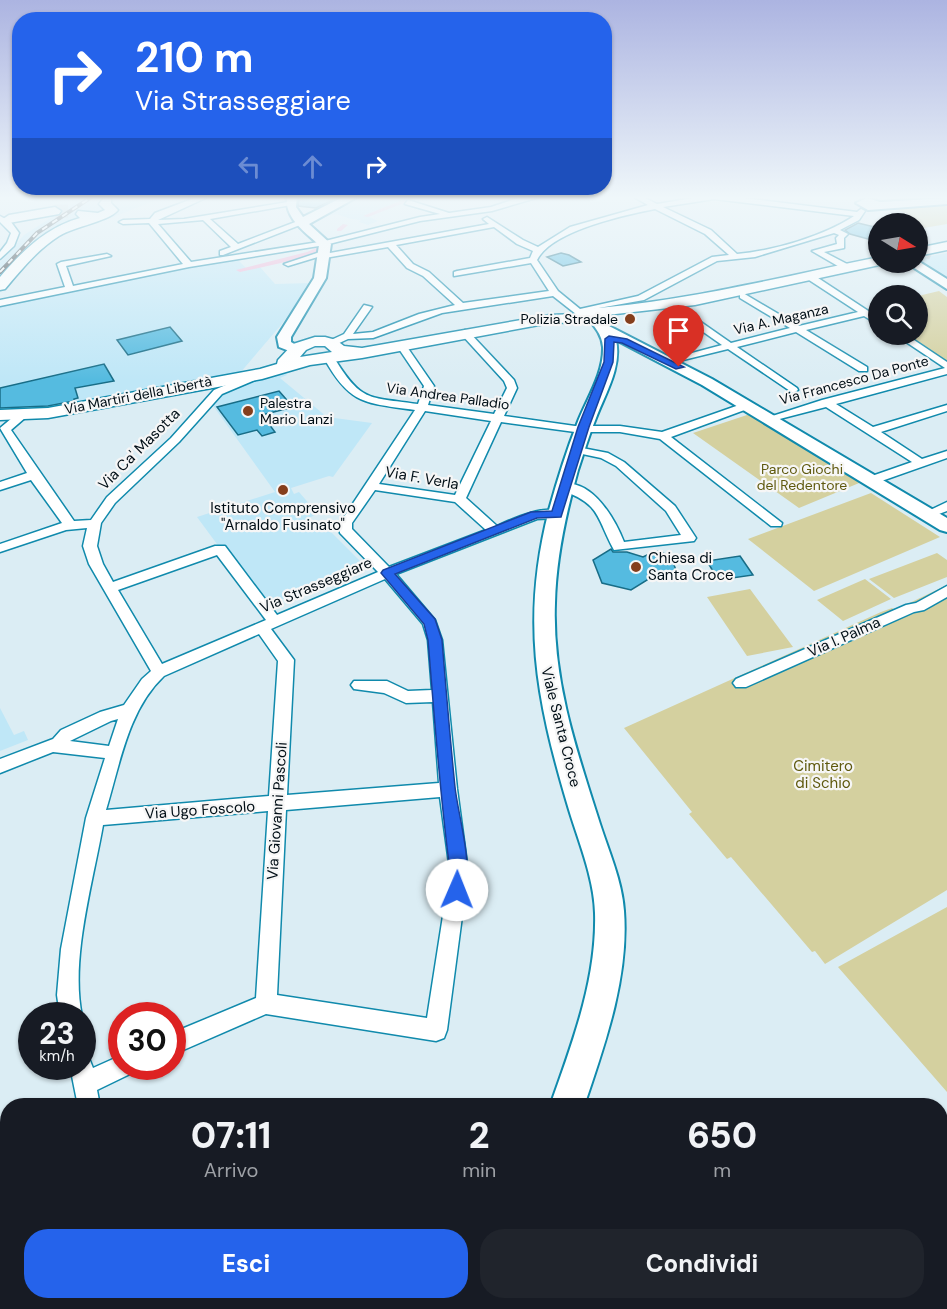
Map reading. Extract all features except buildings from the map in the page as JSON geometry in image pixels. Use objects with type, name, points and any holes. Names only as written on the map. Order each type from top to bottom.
[{"type":"main road","points":[[0,286],[25,257]]},
{"type":"main road","name":"Via Martiri della Libertà","points":[[1,425],[22,415],[48,413],[268,372],[294,346],[333,347],[358,354],[465,333],[732,293],[809,276],[843,265],[868,262]]},
{"type":"street","points":[[70,288],[61,264],[101,257]]},
{"type":"street","points":[[183,257],[189,265]]},
{"type":"street","points":[[189,265],[211,257]]},
{"type":"street","points":[[0,303],[189,265],[261,257]]},
{"type":"street","points":[[288,264],[306,257]]},
{"type":"street","points":[[324,257],[320,278],[315,286],[294,346],[333,347],[369,337],[415,318],[462,306],[555,293]]},
{"type":"street","points":[[402,257],[410,266],[426,274],[462,306]]},
{"type":"street","points":[[586,315],[642,297],[704,263],[729,257]]},
{"type":"street","points":[[828,257],[843,265]]},
{"type":"street","points":[[457,273],[533,260]]},
{"type":"street","points":[[533,260],[555,293],[586,315],[610,339],[667,361],[873,480],[947,526]]},
{"type":"street","points":[[928,273],[947,285]]},
{"type":"street","points":[[809,276],[868,316]]},
{"type":"street","points":[[743,296],[862,369]]},
{"type":"street","points":[[333,347],[367,307]]},
{"type":"street","points":[[675,308],[793,390]]},
{"type":"street","name":"Via A. Maganza","points":[[667,361],[865,314]]},
{"type":"street","points":[[459,499],[512,388],[509,380],[465,333]]},
{"type":"street","name":"Viale Santa Croce","points":[[570,1098],[584,1056],[609,954],[610,910],[557,722],[544,656],[544,604],[551,540],[557,514],[576,450],[608,362],[610,339]]},
{"type":"street","points":[[914,345],[947,368]]},
{"type":"street","points":[[186,1038],[266,1004],[436,1030],[459,871],[448,789],[435,640],[430,623],[387,573],[345,530],[346,523],[425,401],[429,386],[402,346]]},
{"type":"street","name":"Via Andrea Palladio","points":[[333,347],[340,379],[357,397],[575,429],[584,427],[620,429],[663,436]]},
{"type":"street","name":"Via Francesco Da Ponte","points":[[768,419],[947,368]]},
{"type":"street","name":"Via Ca' Masotta","points":[[159,672],[96,564],[90,546],[95,523],[111,500],[175,440],[218,392],[268,372]]},
{"type":"street","points":[[826,402],[919,462]]},
{"type":"street","points":[[663,436],[746,406]]},
{"type":"street","points":[[870,432],[947,408]]},
{"type":"street","points":[[1,425],[70,525]]},
{"type":"street","points":[[663,436],[776,523]]},
{"type":"street","points":[[565,488],[588,495],[597,504],[611,524],[619,547],[689,538],[671,509],[620,464],[604,455],[576,450]]},
{"type":"street","points":[[873,480],[947,454]]},
{"type":"street","points":[[0,486],[34,475]]},
{"type":"street","name":"Via F. Verla","points":[[370,486],[459,499],[494,530]]},
{"type":"street","points":[[928,514],[947,506]]},
{"type":"street","name":"Via Strasseggiare","points":[[159,672],[387,573],[494,530],[536,515],[557,514]]},
{"type":"street","points":[[0,548],[70,525],[95,523]]},
{"type":"street","name":"Via Giovanni Pascoli","points":[[110,588],[220,549],[267,624],[286,660],[266,1004]]},
{"type":"street","name":"Via I. Palma","points":[[741,683],[911,608],[919,607],[947,591]]},
{"type":"street","points":[[68,1002],[71,949],[95,818],[130,709],[147,683],[159,672]]},
{"type":"street","points":[[359,685],[387,687],[406,697],[439,696]]},
{"type":"street","points":[[60,745],[61,739],[67,734],[106,716],[130,709]]},
{"type":"street","points":[[0,766],[39,749],[60,745],[114,753]]},
{"type":"street","name":"Via Ugo Foscolo","points":[[95,818],[448,789]]},
{"type":"street","points":[[83,1080],[87,1098]]},
{"type":"shaded area","points":[[4,257],[20,257],[0,279],[0,262]]},
{"type":"shaded area","points":[[235,257],[246,268],[259,266],[275,284],[312,283],[281,325],[240,373],[45,410],[0,412],[0,307]]},
{"type":"shaded area","points":[[928,257],[947,257],[947,278],[928,266]]},
{"type":"shaded area","name":"Istituto Comprensivo \"Arnaldo Fusinato\"","points":[[280,370],[287,375],[280,378],[327,417],[372,423],[333,477],[329,476],[291,488],[294,494],[299,492],[318,514],[308,518],[319,531],[328,529],[360,561],[360,566],[273,603],[262,605],[197,517],[275,492],[209,400],[214,393]]},
{"type":"shaded area","points":[[0,708],[14,735],[24,731],[28,740],[0,751]]},
{"type":"green space","points":[[939,291],[947,297],[947,362],[919,345],[928,345],[928,294]]},
{"type":"green space","name":"Parco Giochi del Redentore","points":[[750,414],[864,481],[799,508],[693,433]]},
{"type":"green space","points":[[871,493],[940,537],[814,591],[748,539]]},
{"type":"green space","points":[[937,553],[947,560],[947,577],[894,598],[869,579]]},
{"type":"green space","points":[[865,579],[891,599],[843,621],[817,600]]},
{"type":"green space","name":"Cimitero di Schio","points":[[947,585],[947,890],[825,964],[815,951],[812,952],[731,857],[727,859],[689,814],[692,812],[624,728],[881,612],[892,608],[895,610]]},
{"type":"green space","points":[[750,589],[793,647],[747,656],[707,597]]},
{"type":"green space","points":[[947,907],[947,1092],[838,967]]},
{"type":"waterway","points":[[240,270],[296,257]]},
{"type":"railway","points":[[0,272],[14,257]]},
{"type":"place","name":"Polizia Stradale","points":[[630,319]]},
{"type":"place","name":"Palestra Mario Lanzi","points":[[248,411]]},
{"type":"place","name":"Istituto Comprensivo \"Arnaldo Fusinato\"","points":[[283,490]]},
{"type":"place","name":"Chiesa di Santa Croce","points":[[636,567]]},
{"type":"route","points":[[457,890],[459,871],[448,789],[435,640],[430,623],[387,573],[536,515],[557,514],[584,427],[608,362],[611,345],[609,339],[624,341],[679,367]]}]
